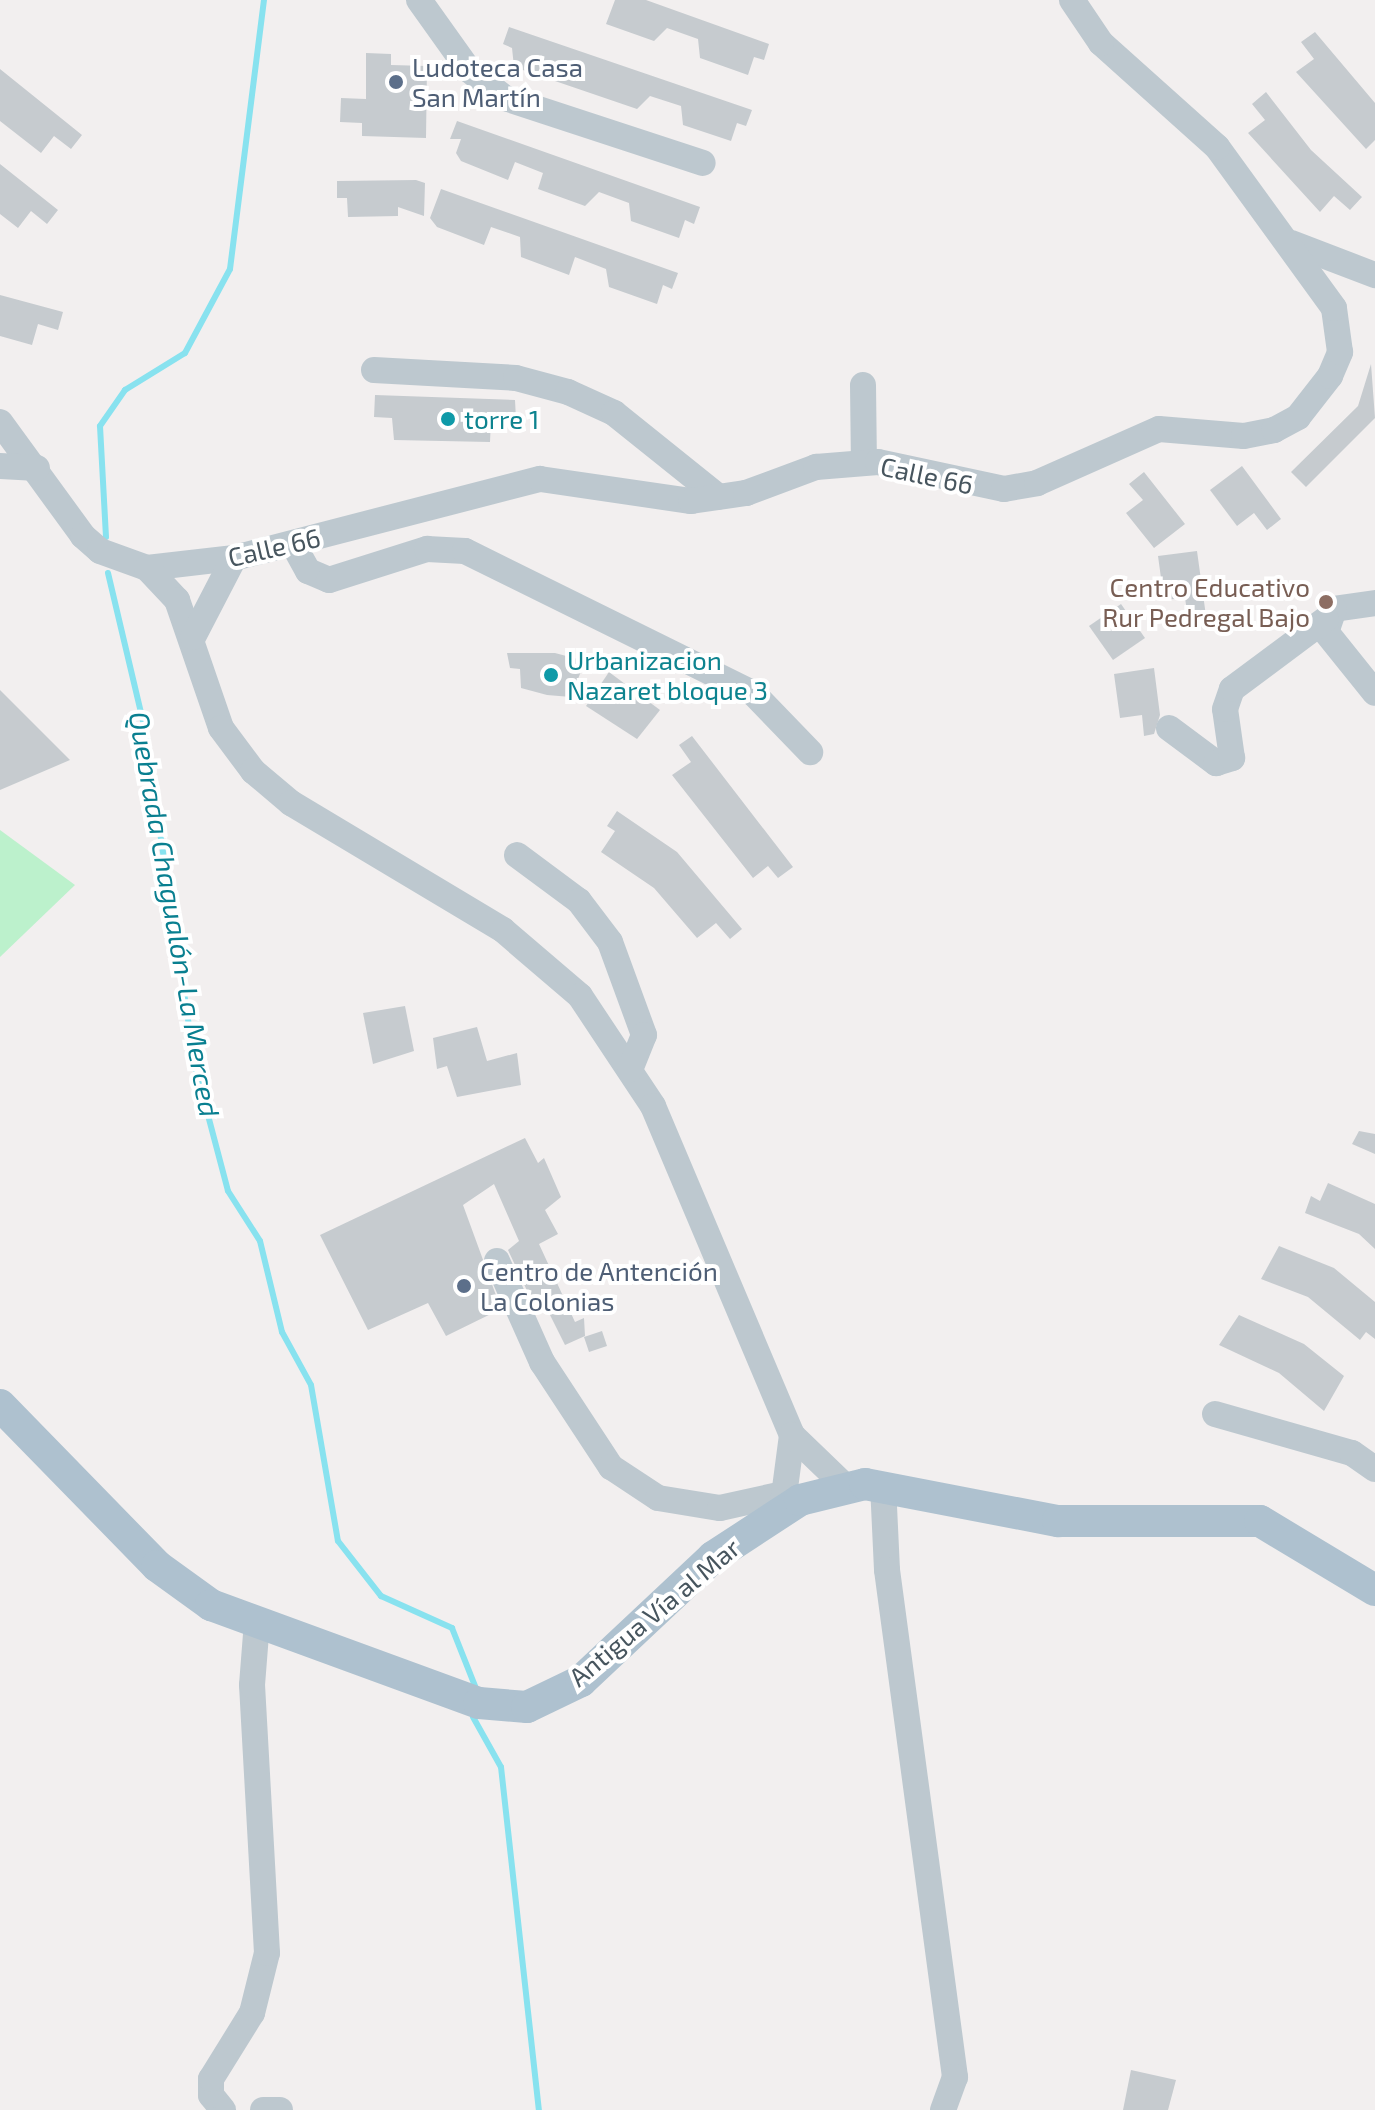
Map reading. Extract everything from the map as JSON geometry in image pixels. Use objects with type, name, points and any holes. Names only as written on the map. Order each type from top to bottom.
[{"type":"main road","name":"Antigua Vía al Mar","points":[[0,1405],[157,1566],[211,1605],[479,1703],[527,1707],[581,1681],[713,1557],[783,1503],[846,1487],[883,1485],[1058,1521],[1260,1521],[1375,1590]]},
{"type":"street","points":[[419,0],[469,70],[505,98],[703,163]]},
{"type":"street","name":"Calle 66","points":[[147,568],[234,558],[540,479],[691,501],[719,497],[816,467],[864,462],[1004,489],[1037,483],[1159,429],[1244,436],[1274,430],[1318,397],[1340,352],[1334,308],[1291,243],[1208,137],[1101,43],[1072,0]]},
{"type":"street","points":[[1291,243],[1375,275]]},
{"type":"street","points":[[374,370],[516,378],[568,392],[614,413],[719,497]]},
{"type":"street","points":[[863,385],[864,462]]},
{"type":"street","points":[[0,422],[91,543],[147,568],[177,600],[193,637],[221,728],[253,771],[552,967],[630,1069],[653,1106],[792,1435],[846,1487]]},
{"type":"street","points":[[0,466],[37,468]]},
{"type":"street","points":[[293,544],[308,571],[329,580],[427,549],[465,551],[754,694],[810,752]]},
{"type":"street","points":[[193,637],[234,558]]},
{"type":"street","points":[[1169,728],[1225,763],[1235,745],[1225,709],[1232,689],[1243,674],[1326,619],[1334,609],[1375,603]]},
{"type":"street","points":[[1326,619],[1331,647],[1375,693]]},
{"type":"street","points":[[517,855],[579,901],[610,942],[644,1035],[630,1069]]},
{"type":"street","points":[[497,1261],[542,1362],[611,1467],[658,1498],[720,1508],[783,1503],[792,1435]]},
{"type":"street","points":[[1215,1414],[1352,1453],[1375,1469]]},
{"type":"street","points":[[883,1485],[887,1570],[955,2077],[943,2110]]},
{"type":"street","points":[[223,2110],[211,2095],[211,2079],[252,2013],[267,1953],[252,1685],[257,1622]]},
{"type":"street","points":[[263,2110],[280,2110]]},
{"type":"green space","points":[[0,830],[75,885],[0,957]]},
{"type":"building","points":[[615,0],[646,0],[769,44],[764,60],[754,57],[748,75],[700,58],[698,39],[667,28],[654,41],[606,24]]},
{"type":"building","points":[[509,27],[752,110],[746,126],[737,123],[731,141],[683,125],[681,106],[650,96],[637,109],[514,67],[512,48],[503,44]]},
{"type":"building","points":[[1315,32],[1375,103],[1375,140],[1366,149],[1296,72],[1314,59],[1301,42]]},
{"type":"building","name":"Ludoteca Casa San Martín","points":[[366,53],[391,54],[391,65],[427,66],[426,138],[362,136],[362,123],[340,122],[341,98],[366,99]]},
{"type":"building","points":[[0,69],[82,135],[71,149],[54,136],[41,153],[0,121]]},
{"type":"building","points":[[1266,92],[1311,150],[1362,197],[1350,210],[1334,196],[1320,212],[1248,133],[1265,120],[1252,104]]},
{"type":"building","points":[[457,121],[700,207],[694,224],[685,220],[679,238],[631,221],[629,203],[599,192],[585,206],[538,189],[543,173],[515,162],[508,180],[461,161],[456,153],[461,139],[450,139]]},
{"type":"building","points":[[0,164],[58,210],[47,224],[31,211],[18,228],[0,214]]},
{"type":"building","points":[[416,180],[425,183],[424,216],[398,207],[398,216],[348,217],[347,198],[337,198],[337,181]]},
{"type":"building","points":[[441,189],[678,273],[672,289],[663,285],[657,304],[609,287],[606,269],[575,257],[569,275],[521,257],[520,237],[491,227],[484,245],[437,227],[430,218]]},
{"type":"building","points":[[0,295],[63,312],[58,330],[38,324],[32,345],[0,336]]},
{"type":"building","points":[[1371,364],[1375,418],[1306,487],[1291,472],[1358,406]]},
{"type":"building","name":"torre 1","points":[[375,395],[515,400],[516,419],[491,419],[490,442],[394,440],[392,418],[374,417]]},
{"type":"building","points":[[1242,466],[1281,519],[1267,530],[1254,513],[1237,526],[1210,490]]},
{"type":"building","points":[[1144,472],[1185,524],[1154,548],[1126,513],[1143,500],[1129,484]]},
{"type":"building","points":[[1197,551],[1206,616],[1188,618],[1185,598],[1164,600],[1158,556]]},
{"type":"building","points":[[1121,604],[1145,638],[1113,660],[1089,626]]},
{"type":"building","name":"Urbanizacion Nazaret bloque 3","points":[[507,653],[555,653],[585,661],[571,697],[547,695],[521,688],[520,669],[510,668]]},
{"type":"building","points":[[1154,668],[1160,715],[1154,734],[1144,736],[1142,715],[1120,718],[1114,674]]},
{"type":"building","points":[[609,672],[660,710],[637,739],[586,706]]},
{"type":"building","points":[[0,690],[70,760],[0,790]]},
{"type":"building","points":[[692,736],[793,867],[778,878],[768,866],[753,878],[672,775],[691,762],[679,745]]},
{"type":"building","points":[[617,811],[677,852],[742,929],[730,939],[716,923],[697,938],[654,888],[601,852],[615,831],[607,826]]},
{"type":"building","points":[[405,1006],[414,1051],[373,1064],[363,1013]]},
{"type":"building","points":[[477,1027],[487,1061],[517,1053],[521,1085],[457,1097],[447,1066],[437,1069],[433,1038]]},
{"type":"building","points":[[1359,1131],[1375,1134],[1375,1154],[1352,1144]]},
{"type":"building","points":[[525,1138],[538,1163],[544,1158],[561,1197],[545,1210],[558,1234],[539,1244],[575,1322],[584,1318],[585,1336],[565,1345],[546,1307],[537,1312],[508,1250],[519,1241],[494,1184],[463,1205],[501,1309],[446,1336],[428,1303],[368,1330],[320,1235]]},
{"type":"building","points":[[1328,1183],[1375,1204],[1375,1249],[1359,1234],[1305,1213],[1311,1196],[1320,1201]]},
{"type":"building","points":[[1279,1246],[1334,1268],[1375,1302],[1375,1339],[1366,1332],[1360,1340],[1308,1297],[1261,1279]]},
{"type":"building","points":[[1239,1315],[1304,1344],[1344,1376],[1324,1411],[1279,1373],[1219,1345]]},
{"type":"building","points":[[602,1331],[607,1346],[589,1352],[584,1337]]},
{"type":"building","points":[[1131,2070],[1176,2080],[1168,2110],[1123,2110]]},
{"type":"waterway","name":"Quebrada Chagualón-La Merced","points":[[106,537],[100,426],[125,390],[185,353],[230,269],[264,0]]},
{"type":"waterway","name":"Quebrada Chagualón-La Merced","points":[[108,573],[144,725],[195,1066],[228,1191],[260,1241],[282,1332],[311,1385],[338,1541],[381,1596],[452,1628],[477,1691]]},
{"type":"waterway","name":"Quebrada Chagualón-La Merced","points":[[473,1717],[501,1767],[539,2110]]},
{"type":"place","name":"Ludoteca Casa San Martín","points":[[396,82]]},
{"type":"place","name":"torre 1","points":[[448,419]]},
{"type":"place","name":"Centro Educativo Rur Pedregal Bajo","points":[[1326,602]]},
{"type":"place","name":"Urbanizacion Nazaret bloque 3","points":[[551,675]]},
{"type":"place","name":"Centro de Antención La Colonias","points":[[464,1286]]}]
